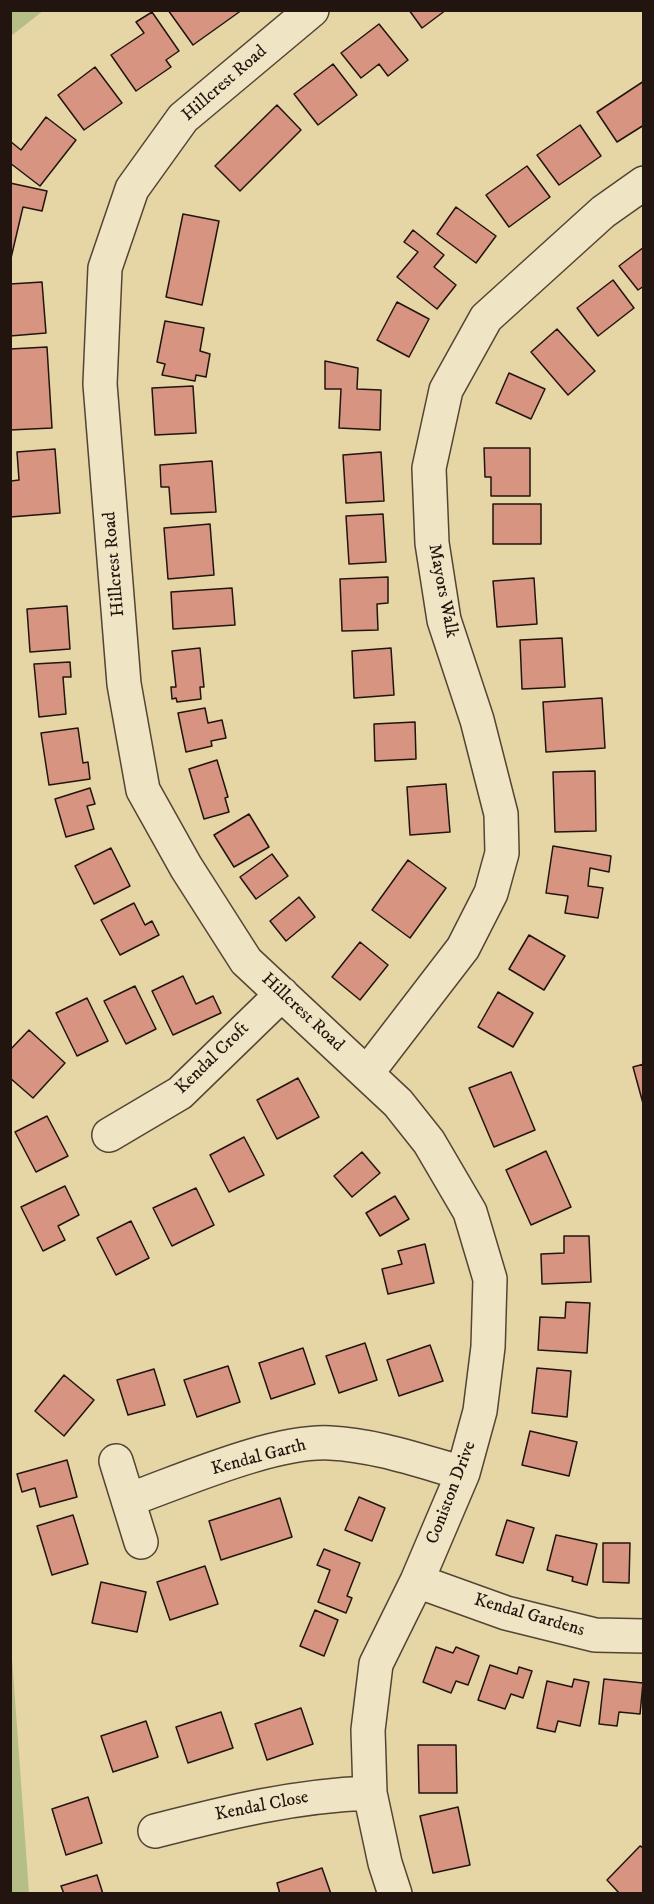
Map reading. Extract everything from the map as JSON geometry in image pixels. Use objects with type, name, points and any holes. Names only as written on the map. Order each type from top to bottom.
[{"type":"street","name":"Hillcrest Road","points":[[312,10],[183,118],[132,189],[105,268],[100,384],[124,684],[143,790],[186,867],[246,961],[398,1103]]},
{"type":"street","name":"Mayors Walk","points":[[368,1073],[463,948],[492,893],[502,853],[501,814],[477,720],[444,620],[432,543],[429,468],[446,390],[486,318],[603,212],[644,183]]},
{"type":"street","name":"Kendal Croft","points":[[109,1136],[180,1093],[282,994]]},
{"type":"street","name":"Coniston Drive","points":[[395,1893],[385,1863],[370,1793],[368,1730],[376,1664],[417,1581],[463,1473],[480,1411],[488,1347],[490,1279],[470,1212],[429,1142],[398,1103]]},
{"type":"street","name":"Kendal Garth","points":[[128,1500],[294,1445],[329,1443],[380,1450],[463,1473]]},
{"type":"street","points":[[116,1461],[141,1542]]},
{"type":"street","name":"Kendal Gardens","points":[[417,1581],[506,1612],[595,1635],[644,1636]]},
{"type":"street","name":"Kendal Close","points":[[155,1831],[249,1807],[318,1795],[370,1793]]},
{"type":"green space","points":[[11,10],[43,10],[43,11],[11,36]]},
{"type":"green space","points":[[10,1630],[29,1893],[11,1893]]},
{"type":"building","points":[[168,10],[242,10],[193,45]]},
{"type":"building","points":[[409,10],[446,10],[422,28]]},
{"type":"building","points":[[152,12],[179,51],[166,60],[171,67],[136,91],[111,55],[144,33],[136,22]]},
{"type":"building","points":[[379,24],[408,60],[388,76],[379,64],[361,78],[341,53]]},
{"type":"building","points":[[333,64],[357,95],[318,125],[294,94]]},
{"type":"building","points":[[95,67],[122,103],[84,130],[58,95]]},
{"type":"building","points":[[644,81],[644,125],[617,142],[597,112]]},
{"type":"building","points":[[277,105],[301,130],[240,191],[215,166]]},
{"type":"building","points":[[46,117],[76,140],[40,186],[10,163],[10,141],[21,150]]},
{"type":"building","points":[[580,125],[601,156],[559,185],[537,155]]},
{"type":"building","points":[[527,166],[550,197],[509,227],[486,195]]},
{"type":"building","points":[[10,183],[47,191],[42,211],[23,207],[11,258]]},
{"type":"building","points":[[456,207],[496,236],[476,263],[437,234]]},
{"type":"building","points":[[183,214],[219,221],[202,305],[166,297]]},
{"type":"building","points":[[413,230],[444,255],[434,267],[456,285],[437,309],[397,277],[418,252],[404,242]]},
{"type":"building","points":[[644,247],[644,286],[638,290],[619,266]]},
{"type":"building","points":[[613,280],[634,308],[598,336],[577,308]]},
{"type":"building","points":[[42,282],[46,333],[10,336],[10,284]]},
{"type":"building","points":[[397,302],[429,319],[409,357],[377,340]]},
{"type":"building","points":[[165,321],[204,328],[200,351],[210,354],[206,377],[196,375],[195,381],[162,375],[165,364],[157,362]]},
{"type":"building","points":[[557,329],[595,371],[568,395],[531,352]]},
{"type":"building","points":[[47,347],[52,428],[10,430],[10,349]]},
{"type":"building","points":[[325,361],[358,368],[357,389],[381,390],[380,430],[339,428],[341,389],[325,389]]},
{"type":"building","points":[[509,373],[545,389],[531,419],[496,403]]},
{"type":"building","points":[[193,386],[196,433],[155,435],[152,388]]},
{"type":"building","points":[[484,448],[530,448],[530,496],[491,496],[491,477],[485,477]]},
{"type":"building","points":[[55,449],[60,513],[10,517],[10,472],[11,481],[19,480],[17,452]]},
{"type":"building","points":[[381,452],[384,501],[346,503],[343,455]]},
{"type":"building","points":[[212,461],[216,512],[171,514],[169,487],[161,487],[160,465]]},
{"type":"building","points":[[493,504],[541,504],[541,544],[493,544]]},
{"type":"building","points":[[383,514],[386,562],[349,564],[346,516]]},
{"type":"building","points":[[210,524],[214,575],[168,579],[164,528]]},
{"type":"building","points":[[388,577],[388,603],[377,604],[378,630],[342,631],[340,579]]},
{"type":"building","points":[[534,578],[537,624],[497,627],[493,581]]},
{"type":"building","points":[[232,588],[235,625],[173,629],[171,592]]},
{"type":"building","points":[[67,606],[70,649],[30,652],[27,609]]},
{"type":"building","points":[[562,638],[565,687],[522,689],[520,640]]},
{"type":"building","points":[[200,648],[204,687],[200,687],[201,699],[177,702],[176,698],[172,699],[171,687],[176,687],[172,651]]},
{"type":"building","points":[[391,648],[394,695],[354,698],[352,651]]},
{"type":"building","points":[[70,662],[71,677],[63,677],[66,714],[39,717],[34,664]]},
{"type":"building","points":[[602,698],[605,748],[546,752],[543,702]]},
{"type":"building","points":[[205,708],[208,723],[222,720],[226,738],[211,741],[212,746],[186,752],[178,713]]},
{"type":"building","points":[[415,722],[416,759],[375,761],[374,724]]},
{"type":"building","points":[[78,728],[83,763],[88,762],[90,779],[49,785],[41,733]]},
{"type":"building","points":[[217,760],[228,797],[225,798],[229,812],[204,819],[189,769]]},
{"type":"building","points":[[595,771],[596,831],[555,832],[553,772]]},
{"type":"building","points":[[446,784],[450,832],[410,835],[407,787]]},
{"type":"building","points":[[90,788],[95,804],[87,806],[94,829],[66,837],[55,799]]},
{"type":"building","points":[[249,814],[269,847],[234,867],[214,835]]},
{"type":"building","points":[[553,846],[611,856],[609,872],[590,868],[588,886],[603,888],[598,918],[565,913],[568,896],[546,893]]},
{"type":"building","points":[[111,848],[130,886],[94,904],[75,866]]},
{"type":"building","points":[[272,854],[288,876],[256,899],[240,877]]},
{"type":"building","points":[[408,860],[446,888],[410,938],[372,910]]},
{"type":"building","points":[[299,897],[315,917],[286,941],[270,921]]},
{"type":"building","points":[[134,903],[145,925],[152,921],[159,935],[120,955],[101,920]]},
{"type":"building","points":[[529,935],[565,956],[544,990],[509,969]]},
{"type":"building","points":[[360,942],[388,965],[360,1000],[332,977]]},
{"type":"building","points":[[183,976],[196,1004],[213,996],[221,1013],[173,1035],[152,991]]},
{"type":"building","points":[[135,986],[156,1029],[126,1044],[104,1001]]},
{"type":"building","points":[[498,992],[533,1013],[513,1047],[478,1027]]},
{"type":"building","points":[[87,998],[108,1041],[77,1056],[56,1013]]},
{"type":"building","points":[[29,1030],[65,1063],[33,1098],[10,1078],[10,1050]]},
{"type":"building","points":[[644,1064],[644,1107],[633,1067]]},
{"type":"building","points":[[511,1072],[535,1130],[494,1147],[469,1088]]},
{"type":"building","points":[[298,1078],[319,1117],[277,1139],[257,1100]]},
{"type":"building","points":[[47,1116],[68,1156],[36,1172],[15,1132]]},
{"type":"building","points":[[244,1137],[264,1175],[229,1192],[210,1155]]},
{"type":"building","points":[[546,1151],[571,1207],[531,1225],[506,1170]]},
{"type":"building","points":[[362,1152],[380,1173],[352,1197],[334,1176]]},
{"type":"building","points":[[65,1186],[79,1215],[58,1226],[65,1240],[43,1251],[21,1207]]},
{"type":"building","points":[[196,1188],[214,1225],[172,1246],[153,1208]]},
{"type":"building","points":[[395,1196],[409,1219],[380,1236],[366,1213]]},
{"type":"building","points":[[131,1221],[149,1258],[116,1275],[97,1238]]},
{"type":"building","points":[[564,1236],[589,1236],[591,1282],[542,1284],[541,1254],[564,1253]]},
{"type":"building","points":[[425,1244],[434,1283],[388,1294],[382,1269],[402,1264],[398,1251]]},
{"type":"building","points":[[566,1302],[590,1303],[587,1353],[538,1350],[540,1317],[565,1318]]},
{"type":"building","points":[[365,1343],[377,1380],[339,1393],[326,1356]]},
{"type":"building","points":[[430,1345],[443,1381],[399,1396],[387,1360]]},
{"type":"building","points":[[303,1348],[315,1384],[271,1399],[259,1363]]},
{"type":"building","points":[[228,1366],[240,1402],[197,1417],[184,1380]]},
{"type":"building","points":[[537,1368],[571,1371],[567,1417],[532,1413]]},
{"type":"building","points":[[154,1369],[165,1405],[128,1415],[117,1380]]},
{"type":"building","points":[[64,1375],[94,1400],[64,1436],[35,1411]]},
{"type":"building","points":[[530,1431],[577,1442],[569,1476],[522,1465]]},
{"type":"building","points":[[67,1460],[77,1497],[40,1507],[35,1488],[22,1492],[17,1474]]},
{"type":"building","points":[[359,1497],[385,1508],[372,1541],[345,1530]]},
{"type":"building","points":[[280,1498],[292,1537],[221,1560],[209,1521]]},
{"type":"building","points":[[73,1515],[88,1564],[52,1575],[37,1526]]},
{"type":"building","points":[[507,1520],[534,1528],[523,1563],[496,1555]]},
{"type":"building","points":[[556,1535],[597,1544],[587,1585],[572,1581],[573,1577],[547,1570]]},
{"type":"building","points":[[603,1543],[630,1543],[629,1583],[603,1582]]},
{"type":"building","points":[[324,1549],[360,1563],[347,1596],[352,1598],[346,1613],[318,1602],[330,1570],[317,1565]]},
{"type":"building","points":[[205,1566],[218,1604],[170,1620],[157,1582]]},
{"type":"building","points":[[101,1582],[146,1592],[137,1632],[92,1623]]},
{"type":"building","points":[[315,1610],[338,1620],[324,1656],[300,1646]]},
{"type":"building","points":[[436,1647],[453,1653],[456,1647],[479,1656],[468,1685],[456,1681],[451,1693],[423,1682]]},
{"type":"building","points":[[490,1665],[517,1674],[519,1667],[532,1671],[523,1698],[511,1694],[505,1709],[478,1700]]},
{"type":"building","points":[[574,1679],[589,1682],[580,1726],[558,1721],[555,1732],[537,1728],[547,1681],[572,1687]]},
{"type":"building","points":[[604,1679],[643,1683],[640,1714],[619,1712],[617,1726],[599,1724]]},
{"type":"building","points":[[301,1708],[313,1744],[267,1760],[255,1724]]},
{"type":"building","points":[[221,1712],[233,1748],[188,1763],[176,1727]]},
{"type":"building","points":[[146,1721],[158,1757],[113,1772],[101,1736]]},
{"type":"building","points":[[418,1745],[456,1745],[457,1793],[419,1793]]},
{"type":"building","points":[[88,1797],[102,1843],[66,1855],[52,1809]]},
{"type":"building","points":[[458,1807],[470,1865],[433,1873],[420,1816]]},
{"type":"building","points":[[640,1846],[644,1848],[644,1894],[620,1894],[607,1880]]},
{"type":"building","points":[[322,1868],[331,1894],[280,1894],[277,1883]]},
{"type":"building","points":[[97,1875],[103,1894],[64,1894],[61,1886]]}]
